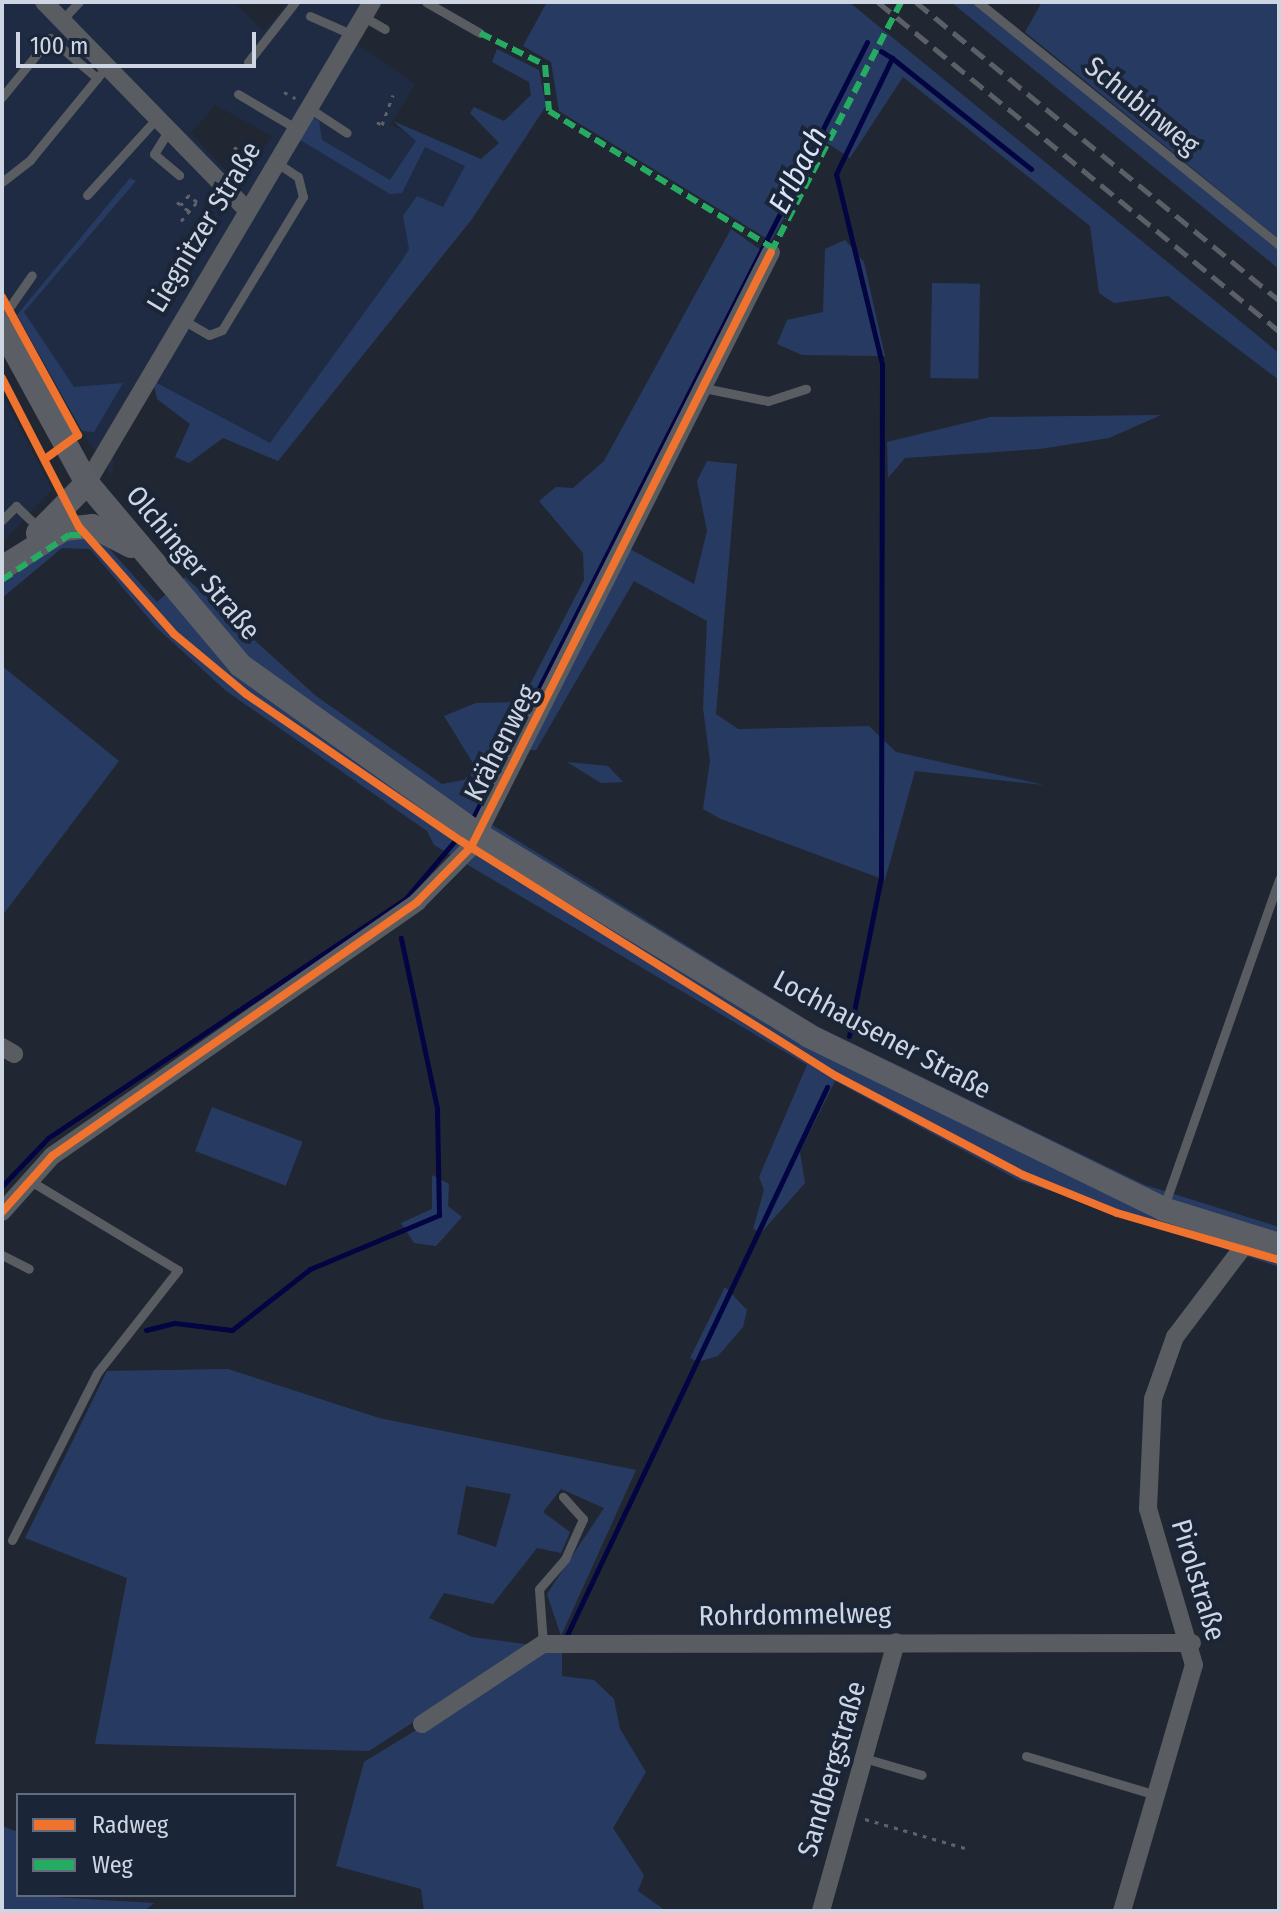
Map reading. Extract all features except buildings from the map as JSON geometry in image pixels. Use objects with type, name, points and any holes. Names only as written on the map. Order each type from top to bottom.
[{"type":"main road","name":"Olchinger Straße","points":[[2,328],[87,483],[141,552],[240,665],[479,835]]},
{"type":"main road","points":[[2,560],[41,530],[87,483]]},
{"type":"main road","points":[[2,568],[64,529],[92,526],[141,552]]},
{"type":"main road","name":"Lochhausener Straße","points":[[479,835],[809,1036],[1163,1209],[1279,1245]]},
{"type":"street","points":[[44,2],[102,72],[163,124],[248,211]]},
{"type":"street","name":"Liegnitzer Straße","points":[[87,483],[248,211],[268,163],[297,129],[304,104],[368,9]]},
{"type":"street","name":"Krähenweg","points":[[2,1212],[52,1156],[417,902],[479,835],[771,252]]},
{"type":"street","name":"Pirolstraße","points":[[1122,1911],[1194,1665],[1192,1643],[1154,1552],[1144,1475],[1147,1435],[1161,1366],[1175,1337],[1250,1238]]},
{"type":"street","name":"Sandbergstraße","points":[[821,1911],[896,1642]]},
{"type":"street","name":"Rohrdommelweg","points":[[543,1644],[1192,1643]]},
{"type":"street","points":[[422,1724],[543,1644]]},
{"type":"lane","points":[[62,20],[79,2]]},
{"type":"lane","points":[[248,62],[295,2]]},
{"type":"lane","points":[[426,2],[480,33]]},
{"type":"lane","name":"Schubinweg","points":[[978,2],[1279,245]]},
{"type":"lane","points":[[368,9],[385,29]]},
{"type":"lane","points":[[310,16],[353,35]]},
{"type":"lane","points":[[2,97],[50,38],[102,72],[30,160],[2,182]]},
{"type":"lane","points":[[238,94],[297,129]]},
{"type":"lane","points":[[304,104],[347,133]]},
{"type":"lane","points":[[163,124],[154,154],[179,175]]},
{"type":"lane","points":[[87,195],[163,124]]},
{"type":"lane","points":[[182,319],[209,335],[222,330],[303,197],[298,177],[268,163]]},
{"type":"lane","points":[[2,318],[32,275]]},
{"type":"lane","points":[[704,388],[768,401],[806,389]]},
{"type":"lane","points":[[2,520],[16,506],[41,530]]},
{"type":"lane","points":[[1163,1209],[1279,879]]},
{"type":"lane","points":[[12,1540],[97,1373],[178,1270],[29,1180]]},
{"type":"lane","points":[[2,1255],[29,1269]]},
{"type":"lane","points":[[543,1644],[539,1589],[565,1559],[583,1519],[563,1497]]},
{"type":"lane","points":[[1026,1756],[1146,1792]]},
{"type":"lane","points":[[864,1758],[922,1775]]},
{"type":"path","points":[[284,92],[304,104]]},
{"type":"path","points":[[377,122],[382,125],[393,95]]},
{"type":"path","points":[[234,147],[268,163]]},
{"type":"path","points":[[181,221],[197,202],[189,195],[179,203],[189,211]]},
{"type":"path","points":[[848,1814],[965,1848]]},
{"type":"shaded area","points":[[2,2],[233,2],[264,31],[289,2],[383,2],[357,44],[415,84],[390,125],[478,164],[280,456],[154,381],[114,454],[112,476],[82,431],[2,290]],"holes":[[[215,105],[272,136],[243,176],[227,172],[191,133]]]},
{"type":"shaded area","points":[[547,2],[849,2],[1279,353],[1279,380],[1168,296],[1114,303],[1099,293],[1090,226],[903,77],[850,158],[827,143],[771,241],[559,111],[551,62],[523,46]]},
{"type":"shaded area","points":[[951,2],[972,2],[1279,249],[1279,269]]},
{"type":"shaded area","points":[[1042,2],[1279,2],[1279,239],[1025,32]]},
{"type":"shaded area","points":[[497,49],[539,70],[546,106],[472,219],[278,461],[223,438],[189,463],[175,457],[190,424],[157,399],[153,381],[270,443],[409,249],[403,216],[417,196],[443,207],[465,166],[425,147],[402,193],[390,194],[297,138],[309,115],[319,121],[322,140],[390,180],[416,141],[393,121],[481,159],[499,143],[470,113],[474,107],[504,121],[531,95],[529,82],[492,62]]},
{"type":"shaded area","points":[[130,178],[136,181],[24,312],[74,387],[123,383],[94,432],[82,431],[17,315]]},
{"type":"shaded area","points":[[731,229],[765,253],[621,544],[694,584],[707,531],[697,481],[707,461],[737,464],[716,714],[738,729],[869,726],[896,752],[1044,785],[915,771],[885,880],[721,819],[703,809],[710,761],[703,708],[707,621],[634,581],[536,750],[524,750],[481,818],[817,1026],[1145,1185],[1279,1227],[1279,1267],[1018,1180],[835,1081],[800,1152],[805,1183],[761,1233],[753,1229],[764,1190],[759,1177],[807,1065],[434,845],[427,831],[225,690],[156,627],[90,549],[62,548],[2,598],[2,584],[65,538],[97,535],[157,602],[185,577],[316,696],[442,784],[464,780],[476,768],[444,716],[476,703],[521,702],[584,580],[583,553],[539,501],[556,487],[573,488],[604,461]]},
{"type":"shaded area","points":[[845,240],[864,262],[885,356],[802,355],[777,344],[787,320],[823,312],[825,249]]},
{"type":"shaded area","points":[[932,283],[980,284],[978,379],[930,378]]},
{"type":"shaded area","points":[[2,393],[52,490],[2,543]]},
{"type":"shaded area","points":[[1161,415],[1109,438],[1040,449],[905,458],[888,478],[887,442],[990,417]]},
{"type":"shaded area","points":[[2,666],[119,761],[2,916]]},
{"type":"shaded area","points":[[567,762],[608,766],[623,782],[601,783]]},
{"type":"shaded area","points":[[212,1107],[303,1142],[286,1186],[195,1151]]},
{"type":"shaded area","points":[[432,1175],[449,1184],[448,1206],[462,1217],[436,1246],[414,1243],[401,1223],[432,1209]]},
{"type":"shaded area","points":[[725,1287],[747,1310],[743,1327],[718,1356],[698,1362],[690,1358]]},
{"type":"shaded area","points":[[228,1369],[379,1418],[636,1470],[561,1636],[547,1594],[604,1508],[561,1489],[543,1512],[570,1532],[561,1553],[537,1548],[493,1604],[444,1593],[429,1618],[472,1637],[532,1645],[369,1751],[95,1744],[127,1578],[25,1538],[107,1371]],"holes":[[[466,1486],[511,1494],[496,1547],[457,1534]]]},
{"type":"shaded area","points":[[548,1649],[562,1650],[562,1676],[594,1680],[614,1699],[620,1729],[646,1772],[613,1828],[644,1875],[638,1891],[666,1911],[424,1911],[421,1889],[336,1866],[364,1762]]},
{"type":"shaded area","points":[[2,1826],[16,1831],[16,1897],[154,1903],[144,1911],[2,1911]]},
{"type":"waterway","name":"Erlbach","points":[[474,816],[867,42]]},
{"type":"waterway","points":[[849,1036],[881,877],[882,364],[836,174],[892,58],[881,51]]},
{"type":"waterway","points":[[892,58],[1031,169]]},
{"type":"waterway","name":"Erlbach","points":[[2,1186],[48,1138],[406,898],[459,836]]},
{"type":"waterway","points":[[146,1330],[175,1323],[232,1330],[310,1269],[439,1215],[437,1108],[401,938]]},
{"type":"waterway","points":[[566,1637],[827,1087]]},
{"type":"railway","points":[[878,2],[1279,331]]},
{"type":"railway","points":[[916,2],[1279,300]]},
{"type":"marked path","points":[[771,252],[901,2]]},
{"type":"marked path","points":[[480,33],[545,65],[549,111],[773,248]]},
{"type":"marked path","points":[[2,580],[69,535],[86,535]]},
{"type":"cycle path","points":[[2,1212],[52,1156],[417,902],[471,847],[771,252]]},
{"type":"cycle path","points":[[2,297],[78,435],[48,457]]},
{"type":"cycle path","points":[[2,378],[79,527],[174,634],[246,694],[461,841],[836,1076],[1023,1175],[1117,1213],[1279,1260]]}]
